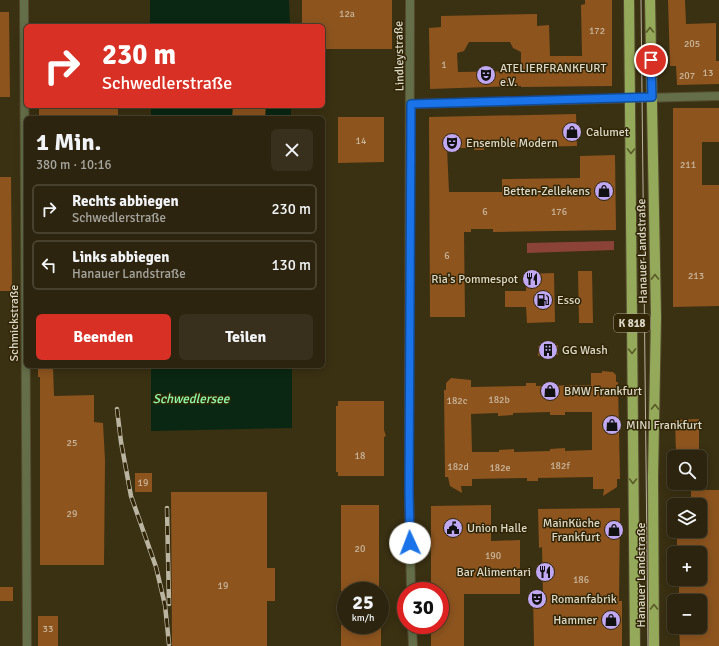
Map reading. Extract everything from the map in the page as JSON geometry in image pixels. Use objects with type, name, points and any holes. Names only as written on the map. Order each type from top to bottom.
[{"type":"main road","name":"Hanauer Landstraße","points":[[629,0],[631,98],[634,646]]},
{"type":"main road","name":"Hanauer Landstraße","points":[[650,0],[656,317],[653,476],[654,646]]},
{"type":"street","name":"Schmickstraße","points":[[24,0],[24,24]]},
{"type":"street","name":"Lindleystraße","points":[[410,0],[411,104],[409,491],[412,582]]},
{"type":"street","points":[[411,104],[719,96]]},
{"type":"street","name":"Schmickstraße","points":[[26,368],[27,646]]},
{"type":"street","points":[[412,634],[413,646]]},
{"type":"shaded area","points":[[614,241],[614,250],[527,253],[527,243]]},
{"type":"water","points":[[150,0],[289,0],[290,24],[150,24]]},
{"type":"water","points":[[151,108],[291,108],[291,116],[151,116]]},
{"type":"water","name":"Schwedlersee","points":[[151,368],[292,368],[292,428],[151,431]]},
{"type":"building","points":[[302,0],[392,0],[392,49],[325,49],[325,24],[302,24]]},
{"type":"building","points":[[585,0],[612,0],[612,86],[521,86],[430,89],[429,28],[441,27],[441,16],[537,14],[537,26],[549,25],[550,56],[582,56],[581,5],[585,4]],"holes":[[[469,42],[510,42],[513,48],[521,52],[521,71],[458,72],[457,53],[464,51]]]},
{"type":"building","points":[[668,0],[685,0],[686,24],[716,23],[716,61],[719,61],[719,84],[677,85],[676,66],[670,66]]},
{"type":"building","points":[[0,12],[9,12],[10,97],[0,97]]},
{"type":"building","points":[[39,108],[118,108],[118,116],[39,116]]},
{"type":"building","points":[[233,108],[266,108],[265,116],[232,116]]},
{"type":"building","points":[[673,108],[719,108],[719,142],[702,142],[702,185],[719,185],[719,306],[673,307]]},
{"type":"building","points":[[576,114],[577,146],[484,148],[484,150],[474,150],[474,148],[447,148],[449,192],[502,192],[502,179],[580,178],[580,156],[615,155],[616,230],[493,232],[493,229],[471,229],[471,232],[464,232],[465,317],[430,317],[429,117]]},
{"type":"building","points":[[338,117],[384,117],[384,162],[338,163]]},
{"type":"building","points":[[0,177],[11,177],[12,291],[0,291]]},
{"type":"building","points":[[578,271],[592,271],[593,323],[579,323]]},
{"type":"building","points":[[554,273],[555,322],[527,323],[526,307],[505,307],[505,291],[526,291],[526,274]]},
{"type":"building","name":"GG Wash","points":[[558,345],[558,355],[538,356],[538,346]]},
{"type":"building","points":[[38,368],[53,368],[54,396],[94,395],[94,422],[103,423],[105,460],[104,565],[40,565],[40,377],[38,377]]},
{"type":"building","points":[[602,371],[613,372],[616,375],[616,382],[618,382],[620,479],[617,479],[617,487],[603,496],[604,489],[593,489],[593,477],[538,478],[538,481],[527,481],[527,478],[472,479],[472,486],[461,486],[462,493],[450,486],[448,477],[445,477],[444,390],[446,390],[446,383],[451,378],[471,380],[471,387],[526,386],[526,383],[536,383],[536,386],[591,385],[591,373],[602,373]],"holes":[[[550,412],[550,415],[565,415],[565,412],[592,412],[592,450],[565,451],[565,448],[550,449],[550,451],[514,452],[514,449],[499,450],[499,452],[472,452],[471,414],[498,413],[498,416],[513,415],[513,413]]]},
{"type":"building","points":[[338,401],[384,401],[384,430],[386,436],[384,437],[384,476],[338,476],[338,472],[336,472],[336,406],[338,406]]},
{"type":"building","points":[[699,419],[699,450],[676,450],[675,420]]},
{"type":"building","points":[[135,473],[152,473],[152,492],[135,492]]},
{"type":"building","points":[[691,490],[719,490],[719,646],[680,646],[679,634],[707,634],[707,594],[679,594],[679,586],[707,586],[707,546],[677,546],[677,538],[707,538],[707,498],[691,498]]},
{"type":"building","points":[[171,492],[267,492],[267,568],[275,568],[275,601],[267,601],[267,646],[172,646]]},
{"type":"building","points":[[341,505],[379,505],[379,582],[341,582]]},
{"type":"building","points":[[491,505],[491,541],[520,540],[520,594],[464,594],[464,646],[431,646],[431,634],[449,634],[449,582],[431,582],[431,506]]},
{"type":"building","points":[[620,508],[619,601],[622,601],[622,646],[534,646],[533,594],[543,593],[542,547],[539,548],[538,509]]},
{"type":"building","points":[[0,587],[13,587],[13,601],[0,601]]},
{"type":"building","points":[[38,616],[58,616],[58,646],[38,646]]},
{"type":"building","points":[[341,634],[381,634],[381,646],[341,646]]},
{"type":"tram line","points":[[641,0],[648,646]]},
{"type":"railway","points":[[117,409],[121,442],[131,496],[156,567],[165,605],[169,644]]},
{"type":"railway","points":[[167,508],[169,604]]},
{"type":"place","name":"ATELIERFRANKFURT e.V.","points":[[486,75]]},
{"type":"place","name":"Calumet","points":[[572,132]]},
{"type":"place","name":"Ensemble Modern","points":[[452,143]]},
{"type":"place","name":"Betten-Zellekens","points":[[604,191]]},
{"type":"place","name":"Ria's Pommespot","points":[[532,279]]},
{"type":"place","name":"Esso","points":[[543,300]]},
{"type":"place","name":"GG Wash","points":[[548,350]]},
{"type":"place","name":"BMW Frankfurt","points":[[550,391]]},
{"type":"place","name":"MINI Frankfurt","points":[[612,425]]},
{"type":"place","name":"Union Halle","points":[[453,528]]},
{"type":"place","name":"MainKüche Frankfurt","points":[[614,530]]},
{"type":"place","name":"Bar Alimentari","points":[[545,572]]},
{"type":"place","name":"Romanfabrik","points":[[537,599]]},
{"type":"place","name":"Hammer","points":[[611,620]]},
{"type":"route","points":[[410,543],[411,104],[652,97],[651,60]]}]
